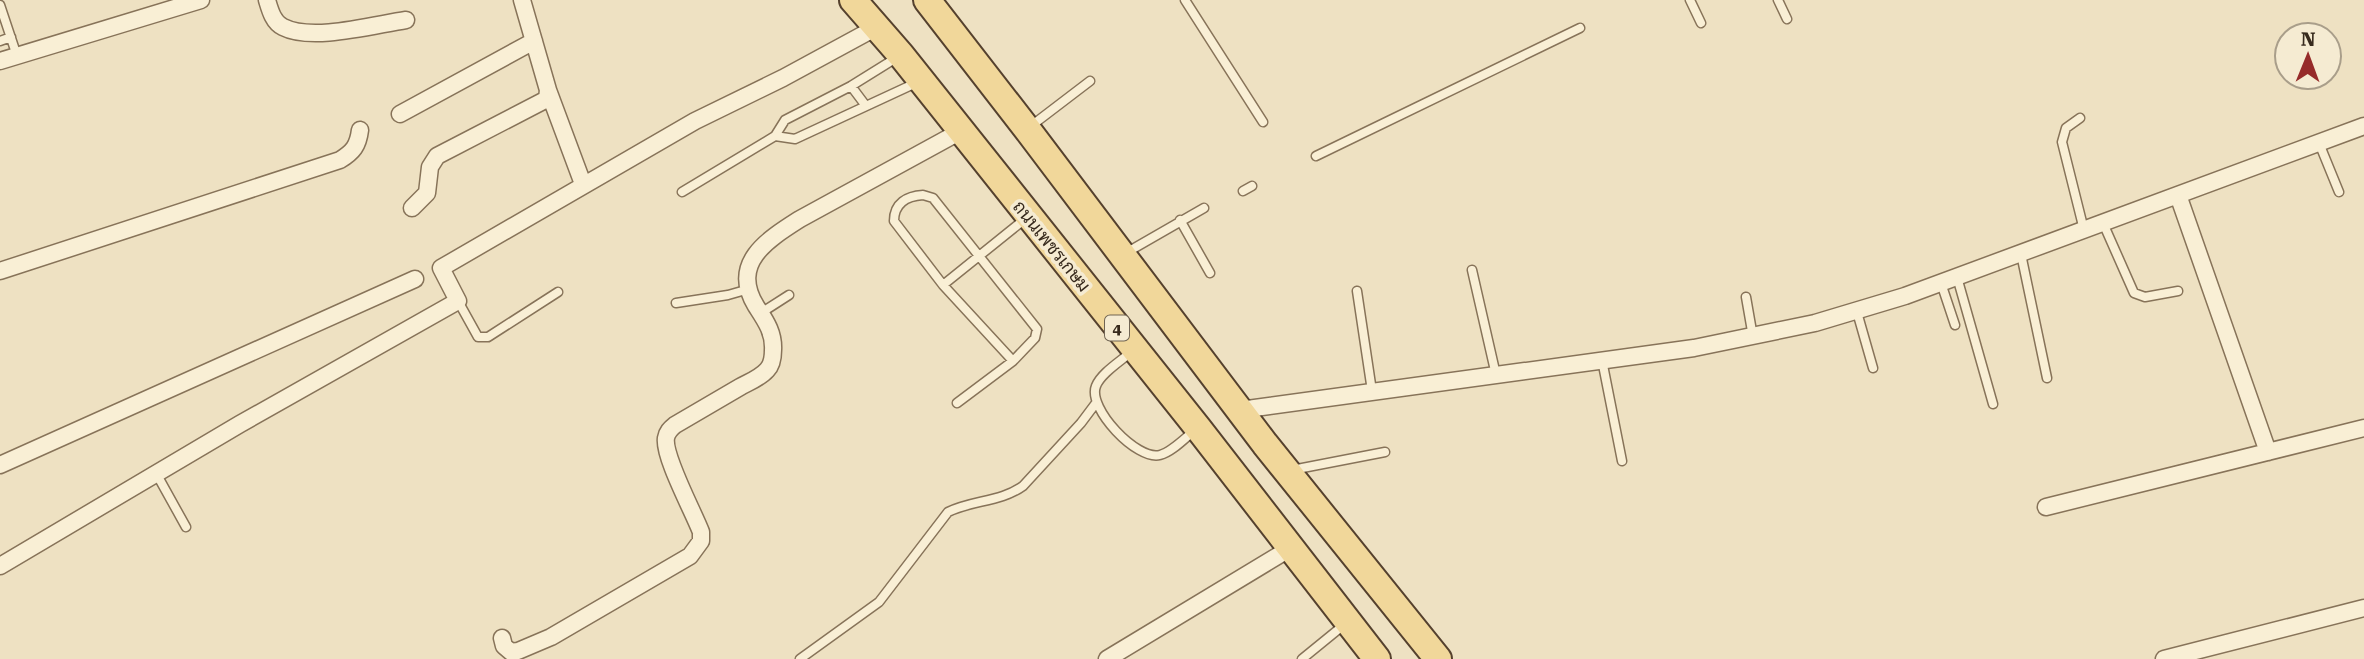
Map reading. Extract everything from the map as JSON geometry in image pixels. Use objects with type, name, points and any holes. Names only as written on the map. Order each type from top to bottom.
[{"type":"main road","name":"ถนนเพชรเกษม","points":[[853,0],[901,55],[1198,428],[1289,549],[1377,659]]},
{"type":"main road","points":[[927,0],[1287,471],[1438,659]]},
{"type":"street","points":[[0,61],[201,0]]},
{"type":"street","points":[[267,0],[272,16],[281,27],[310,34],[406,20]]},
{"type":"street","points":[[522,0],[548,90],[583,184]]},
{"type":"street","points":[[0,465],[441,268],[695,121],[783,78],[877,27]]},
{"type":"street","points":[[400,114],[534,41]]},
{"type":"street","points":[[412,208],[427,193],[430,167],[437,156],[547,99],[548,90]]},
{"type":"street","points":[[1240,410],[1694,348],[1857,312],[2084,231],[2364,126]]},
{"type":"street","points":[[0,271],[340,160],[353,152],[360,130]]},
{"type":"street","points":[[502,638],[503,646],[511,652],[551,637],[690,556],[701,541],[701,531],[672,465],[666,436],[675,425],[767,370],[771,363],[773,348],[769,326],[747,282],[748,268],[756,252],[775,235],[800,219],[961,131]]},
{"type":"street","points":[[2178,195],[2268,452]]},
{"type":"street","points":[[0,566],[156,473],[458,301],[441,268]]},
{"type":"street","points":[[2046,507],[2364,428]]},
{"type":"street","points":[[1107,659],[1125,654],[1289,549]]},
{"type":"street","points":[[2164,659],[2364,608]]},
{"type":"lane","points":[[1185,0],[1263,122]]},
{"type":"lane","points":[[1690,0],[1701,23]]},
{"type":"lane","points":[[1778,0],[1787,19]]},
{"type":"lane","points":[[0,5],[17,56]]},
{"type":"lane","points":[[1316,156],[1580,28]]},
{"type":"lane","points":[[0,41],[10,37]]},
{"type":"lane","points":[[682,192],[775,136],[785,120],[851,86],[901,55]]},
{"type":"lane","points":[[775,136],[795,139],[920,81]]},
{"type":"lane","points":[[1027,129],[1090,81]]},
{"type":"lane","points":[[851,86],[866,106]]},
{"type":"lane","points":[[2080,118],[2066,128],[2062,142],[2084,231]]},
{"type":"lane","points":[[2319,143],[2339,192]]},
{"type":"lane","points":[[1243,191],[1252,186]]},
{"type":"lane","points":[[957,403],[1013,361],[1035,338],[1037,329],[983,254],[933,198],[912,195],[903,200],[894,213],[894,221],[943,285],[1013,361]]},
{"type":"lane","points":[[1123,254],[1203,208]]},
{"type":"lane","points":[[943,285],[1028,216]]},
{"type":"lane","points":[[1180,220],[1210,273]]},
{"type":"lane","points":[[2103,223],[2134,293],[2146,297],[2178,291]]},
{"type":"lane","points":[[2021,254],[2046,378]]},
{"type":"lane","points":[[1472,270],[1496,375]]},
{"type":"lane","points":[[1957,277],[1993,404]]},
{"type":"lane","points":[[1941,283],[1955,325]]},
{"type":"lane","points":[[676,303],[729,295],[749,289]]},
{"type":"lane","points":[[1357,291],[1372,391]]},
{"type":"lane","points":[[458,301],[478,337],[482,339],[558,292]]},
{"type":"lane","points":[[761,313],[789,295]]},
{"type":"lane","points":[[1746,296],[1753,337]]},
{"type":"lane","points":[[1857,312],[1873,368]]},
{"type":"lane","points":[[1134,349],[1097,383],[1094,391],[1102,415],[1127,441],[1153,456],[1165,453],[1198,428]]},
{"type":"lane","points":[[1602,360],[1622,461]]},
{"type":"lane","points":[[800,659],[879,602],[948,512],[960,506],[1012,495],[1023,486],[1096,403]]},
{"type":"lane","points":[[1287,471],[1385,452]]},
{"type":"lane","points":[[156,473],[187,527]]},
{"type":"lane","points":[[1303,659],[1347,622]]}]
